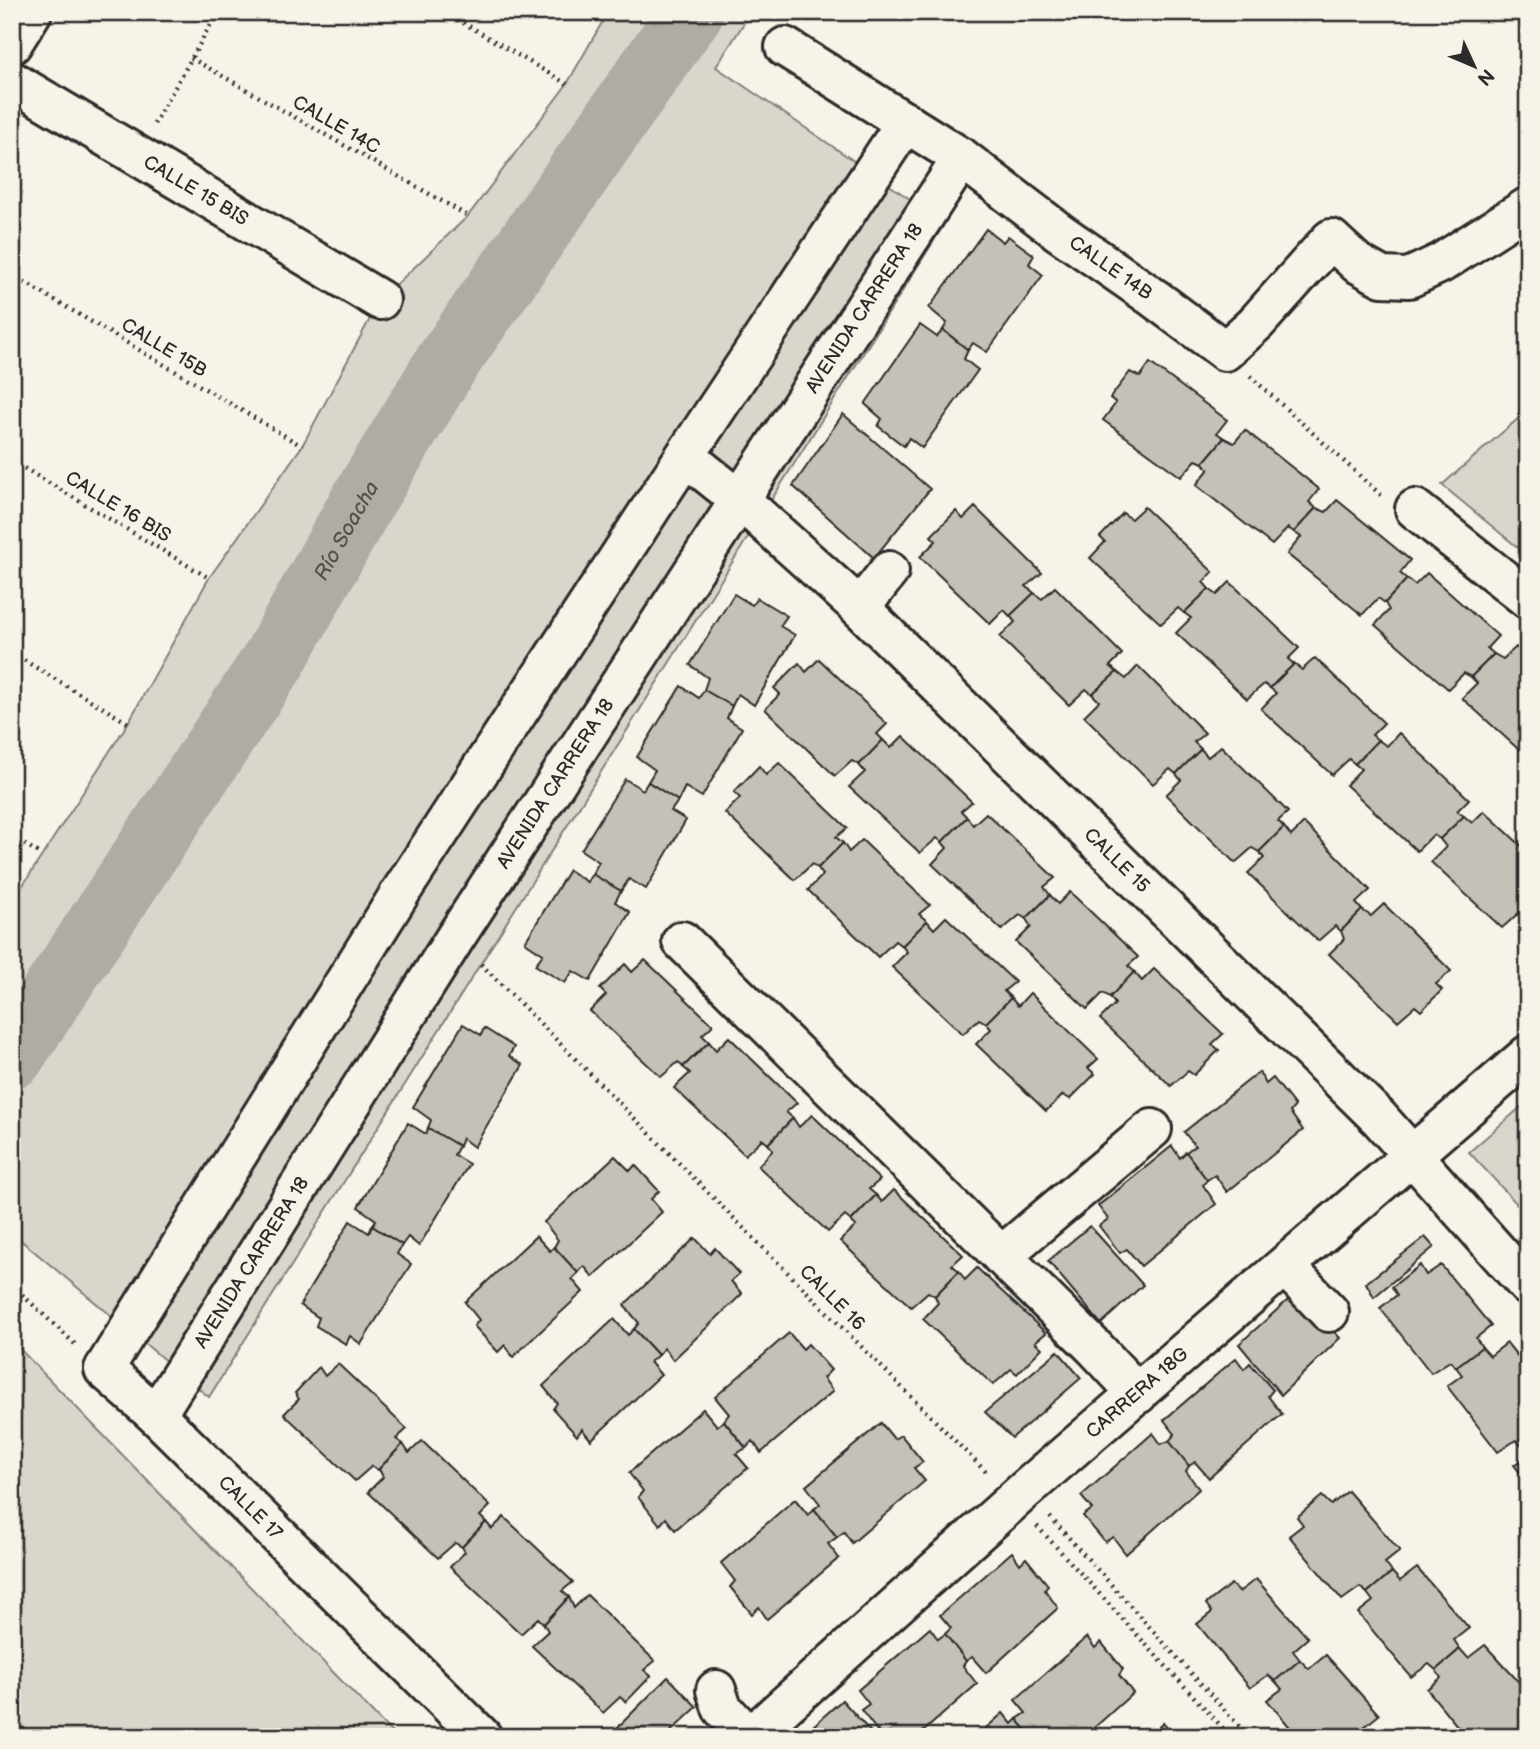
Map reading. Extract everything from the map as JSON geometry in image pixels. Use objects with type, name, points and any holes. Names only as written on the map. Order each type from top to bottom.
[{"type":"street","points":[[12,44],[32,12]]},
{"type":"street","name":"CALLE 14B","points":[[785,47],[962,158],[1059,232],[1225,351]]},
{"type":"street","name":"CALLE 15 BIS","points":[[12,81],[380,300]]},
{"type":"street","points":[[104,1369],[402,890],[906,122]]},
{"type":"street","name":"AVENIDA CARRERA 18","points":[[156,1415],[455,938],[962,158]]},
{"type":"street","points":[[1225,351],[1256,323],[1331,239],[1357,263],[1382,276],[1409,278],[1441,263],[1528,207]]},
{"type":"street","name":"CALLE 15","points":[[685,456],[740,500],[860,608],[1379,1118],[1528,1286]]},
{"type":"street","points":[[1415,509],[1528,599]]},
{"type":"street","points":[[860,608],[889,571]]},
{"type":"street","points":[[682,941],[1138,1394]]},
{"type":"street","name":"CARRERA 18G","points":[[749,1737],[1020,1495],[1528,1055]]},
{"type":"street","points":[[1001,1256],[1152,1129]]},
{"type":"street","points":[[1286,1266],[1329,1312]]},
{"type":"street","name":"CALLE 17","points":[[104,1369],[156,1415],[482,1737]]},
{"type":"street","points":[[716,1690],[722,1708],[749,1737]]},
{"type":"path","points":[[137,154],[218,12]]},
{"type":"path","points":[[445,12],[567,84]]},
{"type":"path","name":"CALLE 14C","points":[[191,58],[467,216]]},
{"type":"path","name":"CALLE 15B","points":[[12,275],[302,446]]},
{"type":"path","points":[[1225,351],[1280,405],[1395,508],[1415,509]]},
{"type":"path","points":[[12,470],[14,462]]},
{"type":"path","name":"CALLE 16 BIS","points":[[14,462],[209,578]]},
{"type":"path","points":[[12,653],[128,723]]},
{"type":"path","points":[[12,837],[41,854]]},
{"type":"path","name":"CALLE 16","points":[[455,938],[1020,1495],[1231,1737]]},
{"type":"path","points":[[12,1285],[104,1369]]},
{"type":"path","points":[[1020,1495],[1249,1737]]},
{"type":"shaded area","points":[[608,12],[751,12],[716,67],[945,223],[209,1397],[12,1233],[12,902],[128,723],[209,578],[302,446],[380,300],[468,216],[567,84]]},
{"type":"shaded area","points":[[1528,410],[1528,556],[1442,485]]},
{"type":"shaded area","points":[[1528,1101],[1528,1216],[1469,1152]]},
{"type":"shaded area","points":[[12,1341],[396,1737],[12,1737]]},
{"type":"building","points":[[986,229],[1003,242],[1008,236],[1034,255],[1029,264],[1043,275],[987,352],[973,343],[968,350],[943,330],[947,323],[929,308]]},
{"type":"building","points":[[920,325],[937,337],[943,330],[968,350],[964,359],[978,370],[922,448],[909,438],[904,446],[878,426],[882,419],[865,404]]},
{"type":"building","points":[[1150,363],[1227,420],[1217,433],[1224,438],[1203,463],[1196,460],[1181,477],[1103,420],[1116,403],[1110,398],[1130,372],[1140,377]]},
{"type":"building","points":[[843,414],[930,489],[874,558],[793,486]]},
{"type":"building","points":[[1245,430],[1319,489],[1309,502],[1316,508],[1294,532],[1288,528],[1272,545],[1196,485],[1209,469],[1203,463],[1224,438],[1234,443]]},
{"type":"building","points":[[1337,500],[1410,560],[1400,573],[1407,579],[1385,603],[1378,598],[1362,615],[1287,554],[1301,537],[1294,532],[1316,508],[1326,512]]},
{"type":"building","points":[[975,507],[1042,573],[1026,586],[1034,593],[1010,616],[1004,610],[990,624],[920,557],[936,541],[931,536],[956,511],[963,519]]},
{"type":"building","points":[[1144,507],[1213,572],[1203,582],[1209,589],[1184,613],[1178,608],[1161,624],[1090,558],[1105,542],[1100,537],[1123,513],[1131,519]]},
{"type":"building","points":[[1427,573],[1498,636],[1487,648],[1494,654],[1471,677],[1464,673],[1448,689],[1375,625],[1389,610],[1385,603],[1407,579],[1415,585]]},
{"type":"building","points":[[1230,582],[1299,648],[1288,659],[1294,664],[1270,688],[1264,684],[1247,699],[1176,633],[1191,618],[1184,613],[1209,589],[1217,595]]},
{"type":"building","points":[[1055,587],[1122,654],[1110,666],[1117,672],[1092,694],[1086,689],[1069,705],[1000,637],[1015,622],[1010,616],[1034,593],[1042,599]]},
{"type":"building","points":[[734,594],[752,605],[757,598],[787,616],[780,626],[795,635],[754,705],[738,694],[732,706],[704,690],[708,678],[690,665]]},
{"type":"building","points":[[1516,647],[1528,658],[1528,758],[1462,698],[1477,683],[1471,677],[1494,654],[1503,659]]},
{"type":"building","points":[[1315,658],[1384,723],[1372,735],[1378,740],[1355,764],[1349,759],[1332,775],[1261,709],[1276,693],[1270,688],[1294,664],[1302,670]]},
{"type":"building","points":[[819,659],[887,724],[877,734],[883,740],[859,765],[852,761],[835,776],[765,709],[780,694],[774,688],[799,663],[806,672]]},
{"type":"building","points":[[1138,666],[1205,733],[1194,742],[1201,749],[1176,774],[1170,769],[1153,784],[1084,716],[1099,701],[1092,694],[1117,672],[1126,679]]},
{"type":"building","points":[[681,686],[699,698],[704,690],[732,706],[727,718],[742,728],[702,797],[685,787],[678,801],[648,782],[655,770],[637,757]]},
{"type":"building","points":[[1399,733],[1469,799],[1457,811],[1464,816],[1440,839],[1433,835],[1417,851],[1346,785],[1361,769],[1355,764],[1378,740],[1387,746]]},
{"type":"building","points":[[903,736],[972,802],[961,811],[967,817],[942,842],[937,838],[920,853],[849,787],[865,772],[859,765],[883,740],[891,748]]},
{"type":"building","points":[[1221,746],[1288,812],[1278,821],[1284,827],[1259,852],[1252,848],[1235,863],[1166,795],[1181,780],[1176,774],[1201,749],[1208,757]]},
{"type":"building","points":[[779,763],[847,828],[836,837],[843,843],[818,868],[812,864],[795,880],[725,813],[740,798],[734,792],[759,766],[766,775]]},
{"type":"building","points":[[625,779],[643,790],[648,782],[678,801],[671,811],[686,820],[646,889],[629,879],[621,891],[592,874],[599,862],[581,850]]},
{"type":"building","points":[[1484,811],[1528,852],[1528,914],[1525,917],[1519,913],[1502,928],[1431,862],[1446,847],[1440,839],[1464,816],[1472,823]]},
{"type":"building","points":[[986,813],[1055,878],[1044,887],[1050,895],[1026,919],[1020,915],[1002,930],[932,864],[947,848],[942,842],[967,817],[973,825]]},
{"type":"building","points":[[1304,823],[1370,890],[1356,903],[1362,910],[1341,931],[1335,926],[1318,941],[1248,873],[1264,858],[1259,852],[1284,827],[1291,836]]},
{"type":"building","points":[[862,840],[930,905],[919,914],[927,921],[902,946],[895,941],[878,957],[808,890],[823,875],[818,868],[843,843],[849,852]]},
{"type":"building","points":[[569,870],[587,882],[592,874],[621,891],[615,902],[630,912],[590,981],[573,971],[565,983],[535,965],[543,954],[525,942]]},
{"type":"building","points":[[1070,892],[1138,957],[1128,966],[1135,972],[1110,997],[1103,993],[1087,1009],[1016,942],[1031,927],[1026,919],[1050,895],[1058,904]]},
{"type":"building","points":[[1384,904],[1451,971],[1436,984],[1442,990],[1421,1011],[1415,1006],[1398,1021],[1329,954],[1344,939],[1341,931],[1362,910],[1371,916]]},
{"type":"building","points":[[946,917],[1015,982],[1004,991],[1011,998],[986,1023],[979,1019],[963,1034],[892,967],[907,952],[902,946],[927,921],[934,929]]},
{"type":"building","points":[[645,960],[713,1025],[702,1035],[709,1042],[683,1067],[678,1062],[661,1077],[590,1011],[606,995],[600,989],[625,964],[632,972]]},
{"type":"building","points":[[1154,969],[1223,1034],[1212,1044],[1219,1050],[1194,1075],[1188,1071],[1171,1086],[1100,1019],[1115,1004],[1110,997],[1134,972],[1142,981]]},
{"type":"building","points":[[1030,993],[1098,1059],[1088,1068],[1095,1074],[1070,1099],[1063,1095],[1046,1111],[976,1044],[991,1029],[986,1023],[1011,998],[1018,1006]]},
{"type":"building","points":[[463,1024],[481,1035],[484,1028],[514,1047],[509,1056],[523,1065],[474,1147],[462,1138],[459,1146],[428,1128],[431,1120],[413,1107]]},
{"type":"building","points":[[729,1037],[797,1103],[786,1112],[793,1118],[768,1144],[762,1139],[745,1155],[674,1088],[690,1073],[683,1067],[709,1042],[716,1050]]},
{"type":"building","points":[[1259,1072],[1266,1084],[1273,1078],[1295,1106],[1290,1112],[1303,1130],[1227,1192],[1215,1175],[1207,1180],[1186,1152],[1195,1146],[1184,1132]]},
{"type":"building","points":[[812,1115],[880,1180],[869,1189],[876,1195],[851,1221],[845,1216],[828,1232],[758,1166],[773,1150],[768,1144],[793,1118],[799,1127]]},
{"type":"building","points":[[408,1123],[426,1134],[428,1128],[459,1146],[454,1155],[469,1164],[419,1246],[408,1237],[402,1245],[372,1226],[376,1220],[358,1207]]},
{"type":"building","points":[[1172,1146],[1180,1158],[1186,1152],[1207,1180],[1203,1185],[1216,1204],[1141,1266],[1127,1249],[1120,1253],[1099,1226],[1108,1219],[1098,1206]]},
{"type":"building","points":[[615,1156],[630,1171],[635,1165],[659,1191],[651,1199],[662,1212],[593,1277],[584,1266],[578,1273],[554,1247],[558,1240],[544,1222]]},
{"type":"building","points":[[894,1190],[963,1255],[952,1265],[959,1271],[935,1296],[928,1292],[911,1307],[840,1241],[856,1226],[851,1221],[876,1195],[882,1202]]},
{"type":"building","points":[[350,1221],[369,1233],[372,1226],[402,1245],[397,1254],[411,1264],[361,1344],[350,1336],[346,1344],[316,1326],[319,1318],[300,1305]]},
{"type":"building","points":[[1090,1226],[1143,1285],[1101,1324],[1048,1261]]},
{"type":"building","points":[[536,1236],[550,1251],[554,1247],[578,1273],[572,1279],[583,1292],[513,1357],[505,1345],[498,1352],[474,1326],[479,1320],[465,1302]]},
{"type":"building","points":[[1425,1237],[1434,1247],[1374,1297],[1366,1283]]},
{"type":"building","points":[[695,1238],[710,1254],[715,1248],[739,1274],[731,1281],[742,1294],[673,1360],[664,1348],[658,1355],[634,1329],[639,1323],[624,1305]]},
{"type":"building","points":[[1420,1265],[1426,1275],[1441,1265],[1491,1326],[1476,1338],[1482,1347],[1456,1367],[1450,1361],[1431,1373],[1380,1308],[1397,1295],[1392,1287]]},
{"type":"building","points":[[977,1268],[1046,1333],[1035,1342],[1042,1348],[1017,1374],[1011,1369],[993,1385],[923,1319],[938,1303],[935,1296],[959,1271],[965,1280]]},
{"type":"building","points":[[1297,1292],[1340,1338],[1281,1395],[1239,1344]]},
{"type":"building","points":[[614,1319],[628,1335],[634,1329],[658,1355],[650,1362],[661,1375],[591,1440],[582,1429],[577,1436],[553,1409],[557,1403],[543,1386]]},
{"type":"building","points":[[789,1333],[803,1349],[808,1344],[831,1370],[823,1378],[833,1391],[761,1453],[753,1441],[746,1448],[724,1421],[729,1414],[715,1397]]},
{"type":"building","points":[[1507,1343],[1528,1369],[1528,1441],[1522,1446],[1516,1440],[1498,1452],[1447,1386],[1462,1375],[1456,1367],[1482,1347],[1490,1356]]},
{"type":"building","points":[[1058,1351],[1081,1378],[1012,1438],[985,1412]]},
{"type":"building","points":[[1236,1358],[1244,1369],[1250,1363],[1273,1390],[1268,1396],[1282,1414],[1209,1478],[1195,1462],[1189,1466],[1169,1441],[1175,1434],[1164,1420]]},
{"type":"building","points":[[338,1364],[407,1429],[396,1439],[403,1444],[378,1470],[372,1466],[355,1481],[284,1414],[299,1399],[295,1393],[319,1367],[325,1376]]},
{"type":"building","points":[[703,1409],[717,1426],[724,1421],[746,1448],[736,1454],[748,1468],[675,1530],[666,1518],[660,1525],[638,1497],[643,1491],[629,1473]]},
{"type":"building","points":[[881,1423],[894,1439],[901,1435],[923,1462],[914,1468],[925,1481],[852,1543],[844,1532],[837,1537],[814,1509],[820,1504],[806,1486]]},
{"type":"building","points":[[1153,1433],[1161,1444],[1169,1441],[1189,1466],[1186,1471],[1199,1489],[1126,1554],[1113,1537],[1105,1542],[1083,1516],[1092,1509],[1081,1496]]},
{"type":"building","points":[[422,1441],[490,1506],[480,1516],[486,1522],[462,1547],[455,1543],[438,1558],[368,1492],[383,1477],[379,1469],[403,1444],[409,1453]]},
{"type":"building","points":[[1528,1455],[1528,1483],[1514,1465]]},
{"type":"building","points":[[1348,1491],[1400,1551],[1385,1563],[1392,1572],[1367,1593],[1360,1587],[1342,1600],[1289,1536],[1303,1525],[1297,1517],[1322,1496],[1331,1505]]},
{"type":"building","points":[[795,1499],[808,1515],[814,1509],[837,1537],[828,1544],[839,1558],[767,1619],[759,1607],[752,1614],[730,1587],[735,1581],[721,1563]]},
{"type":"building","points":[[504,1517],[573,1582],[562,1591],[569,1597],[544,1624],[538,1618],[521,1634],[450,1567],[465,1552],[462,1547],[486,1522],[492,1529]]},
{"type":"building","points":[[1012,1552],[1020,1564],[1026,1558],[1048,1585],[1045,1590],[1058,1608],[986,1673],[972,1657],[966,1661],[945,1634],[951,1628],[940,1615]]},
{"type":"building","points":[[1417,1568],[1469,1628],[1454,1640],[1460,1649],[1436,1670],[1429,1664],[1411,1677],[1358,1613],[1373,1601],[1367,1593],[1392,1572],[1400,1581]]},
{"type":"building","points":[[1256,1579],[1308,1638],[1293,1651],[1300,1660],[1275,1681],[1268,1675],[1250,1688],[1197,1624],[1212,1612],[1206,1604],[1231,1584],[1239,1592]]},
{"type":"building","points":[[587,1595],[655,1661],[644,1670],[651,1676],[626,1702],[620,1697],[603,1713],[532,1646],[548,1631],[544,1624],[569,1597],[574,1608]]},
{"type":"building","points":[[930,1628],[938,1639],[945,1634],[966,1661],[963,1666],[977,1684],[917,1737],[893,1737],[890,1732],[882,1737],[861,1710],[869,1704],[858,1690]]},
{"type":"building","points":[[1087,1637],[1095,1648],[1101,1642],[1123,1669],[1119,1675],[1133,1693],[1084,1737],[1032,1737],[1017,1719],[1026,1713],[1015,1700]]},
{"type":"building","points":[[1485,1645],[1528,1692],[1528,1713],[1523,1716],[1528,1727],[1516,1737],[1466,1737],[1427,1689],[1441,1678],[1436,1670],[1460,1649],[1468,1658]]},
{"type":"building","points":[[1326,1655],[1379,1715],[1364,1727],[1370,1737],[1298,1737],[1267,1700],[1282,1689],[1275,1681],[1300,1660],[1309,1669]]},
{"type":"building","points":[[668,1677],[697,1707],[665,1737],[608,1737]]},
{"type":"building","points":[[842,1700],[875,1737],[801,1737]]},
{"type":"building","points":[[1003,1713],[1012,1724],[1017,1719],[1032,1737],[976,1737]]},
{"type":"building","points":[[1163,1723],[1172,1734],[1178,1729],[1184,1737],[1148,1737]]},
{"type":"building","points":[[1528,1727],[1528,1737],[1516,1737]]},
{"type":"waterway","name":"Río Soacha","points":[[12,1056],[274,660],[362,502],[448,361],[691,12]]}]
